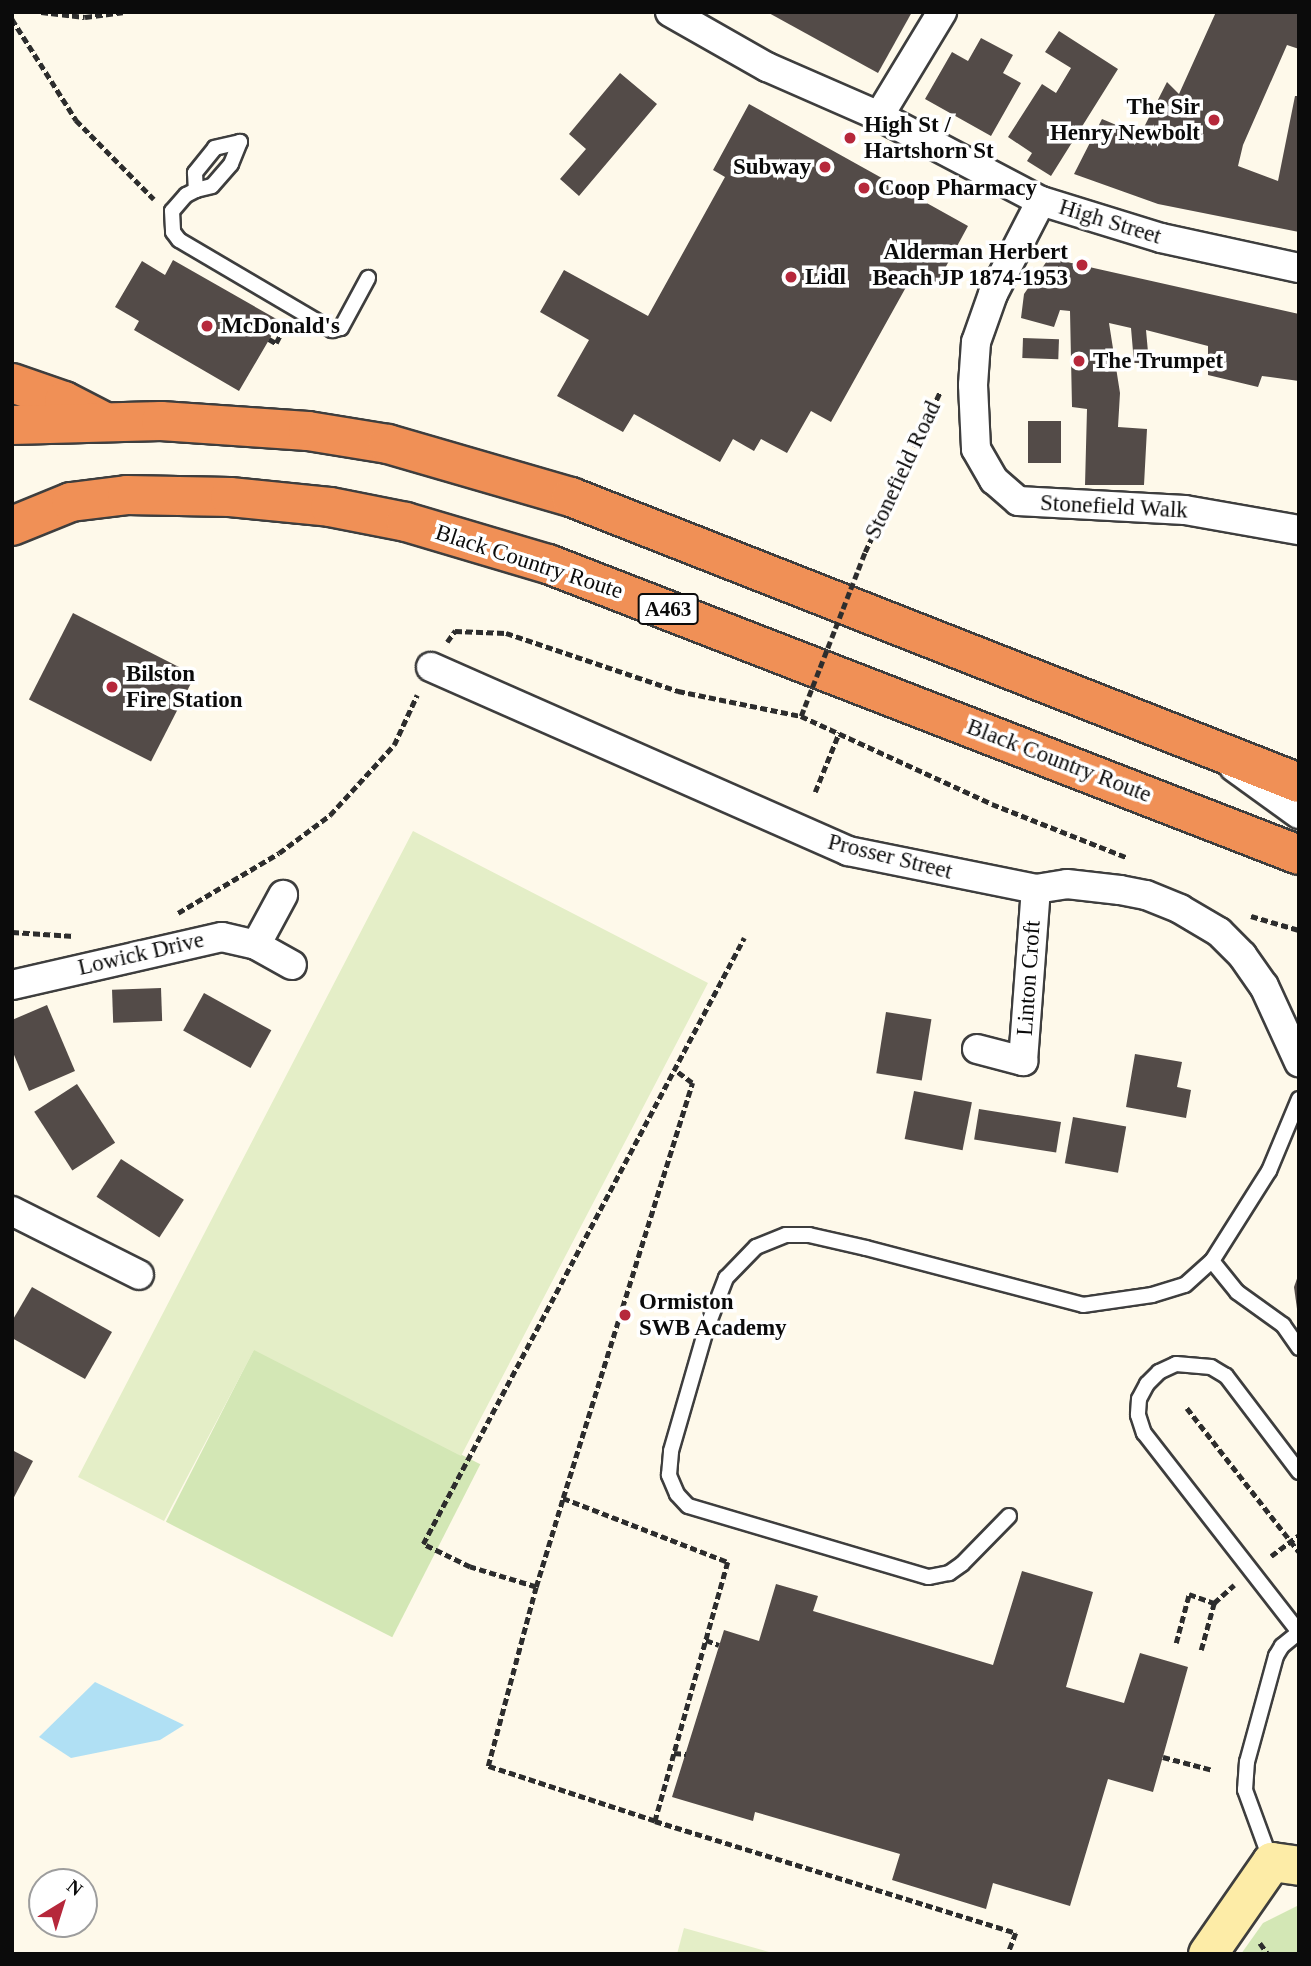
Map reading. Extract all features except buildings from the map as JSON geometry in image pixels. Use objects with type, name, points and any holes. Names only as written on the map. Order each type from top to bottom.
[{"type":"highway","points":[[12,383],[64,401],[106,423]]},
{"type":"highway","points":[[12,425],[161,421],[308,431],[388,444],[558,494],[1299,783]]},
{"type":"highway","name":"Black Country Route","points":[[12,526],[71,502],[127,495],[230,497],[330,507],[406,522],[587,579],[1299,855]]},
{"type":"street","name":"High Street","points":[[670,12],[767,67],[879,116],[1041,201],[1161,238],[1299,268]]},
{"type":"street","points":[[879,116],[942,12]]},
{"type":"street","name":"Stonefield Walk","points":[[1041,201],[993,294],[976,342],[976,449],[994,480],[1018,501],[1185,510],[1299,530]]},
{"type":"street","name":"Prosser Street","points":[[431,667],[848,851],[1036,889],[1088,885],[1146,895],[1181,909],[1219,932],[1242,955],[1264,986],[1299,1062]]},
{"type":"street","points":[[1213,751],[1299,814]]},
{"type":"street","name":"Linton Croft","points":[[977,1049],[1023,1061],[1036,889]]},
{"type":"street","points":[[256,945],[283,895]]},
{"type":"street","name":"Lowick Drive","points":[[12,985],[222,937],[256,945],[292,965]]},
{"type":"street","points":[[12,1211],[139,1275]]},
{"type":"street","points":[[1208,1954],[1285,1864]]},
{"type":"lane","points":[[196,191],[195,173],[215,148],[240,142],[231,164],[212,187],[186,195],[172,211],[173,232],[179,240],[332,330],[341,328],[368,278]]},
{"type":"lane","points":[[1009,1516],[962,1564],[949,1573],[929,1577],[688,1506],[677,1494],[670,1475],[671,1451],[706,1329],[726,1278],[756,1247],[786,1235],[809,1235],[1083,1305],[1152,1295],[1185,1285],[1212,1261],[1269,1171],[1299,1099]]},
{"type":"lane","points":[[1212,1261],[1237,1292],[1283,1325],[1299,1348]]},
{"type":"lane","points":[[1285,1864],[1245,1790],[1247,1762],[1276,1656],[1282,1646],[1299,1632],[1144,1433],[1138,1415],[1139,1399],[1159,1372],[1176,1364],[1211,1367],[1226,1376],[1299,1472]]},
{"type":"path","points":[[41,12],[85,17],[123,12]]},
{"type":"path","points":[[12,19],[76,120],[149,196]]},
{"type":"path","points":[[269,339],[276,343],[286,325]]},
{"type":"path","name":"Stonefield Road","points":[[801,716],[865,552],[942,388]]},
{"type":"path","points":[[171,917],[279,853],[330,815],[394,745],[431,667],[455,631],[506,633],[678,691],[801,716],[992,804],[1139,862]]},
{"type":"path","points":[[815,792],[839,733]]},
{"type":"path","points":[[1240,910],[1299,930]]},
{"type":"path","points":[[12,932],[76,936]]},
{"type":"path","points":[[536,1587],[470,1567],[423,1544],[744,938]]},
{"type":"path","points":[[675,1070],[692,1083],[536,1587],[488,1766],[1016,1933],[1008,1954]]},
{"type":"path","points":[[1187,1408],[1299,1552]]},
{"type":"path","points":[[563,1497],[728,1562],[655,1821]]},
{"type":"path","points":[[1251,1571],[1299,1535]]},
{"type":"path","points":[[1176,1643],[1189,1594],[1213,1603],[1201,1650]]},
{"type":"path","points":[[706,1640],[719,1646]]},
{"type":"path","points":[[674,1753],[685,1754]]},
{"type":"path","points":[[1163,1757],[1213,1770]]},
{"type":"green space","points":[[413,831],[708,983],[461,1456],[254,1350],[164,1521],[78,1477]]},
{"type":"green space","points":[[254,1349],[480,1464],[392,1637],[166,1522]]},
{"type":"green space","points":[[1299,1905],[1299,1954],[1241,1954],[1263,1923]]},
{"type":"green space","points":[[684,1928],[776,1954],[677,1954]]},
{"type":"water","points":[[95,1682],[184,1725],[160,1740],[71,1758],[39,1737]]},
{"type":"place","name":"The Sir Henry Newbolt","points":[[1214,120]]},
{"type":"place","name":"High St / Hartshorn St","points":[[850,138]]},
{"type":"place","name":"Subway","points":[[825,167]]},
{"type":"place","name":"Coop Pharmacy","points":[[864,188]]},
{"type":"place","name":"Alderman Herbert Beach JP 1874-1953","points":[[1082,265]]},
{"type":"place","name":"Lidl","points":[[791,277]]},
{"type":"place","name":"McDonald's","points":[[207,326]]},
{"type":"place","name":"The Trumpet","points":[[1079,361]]},
{"type":"place","name":"Bilston Fire Station","points":[[112,687]]},
{"type":"place","name":"Ormiston SWB Academy","points":[[625,1315]]}]
